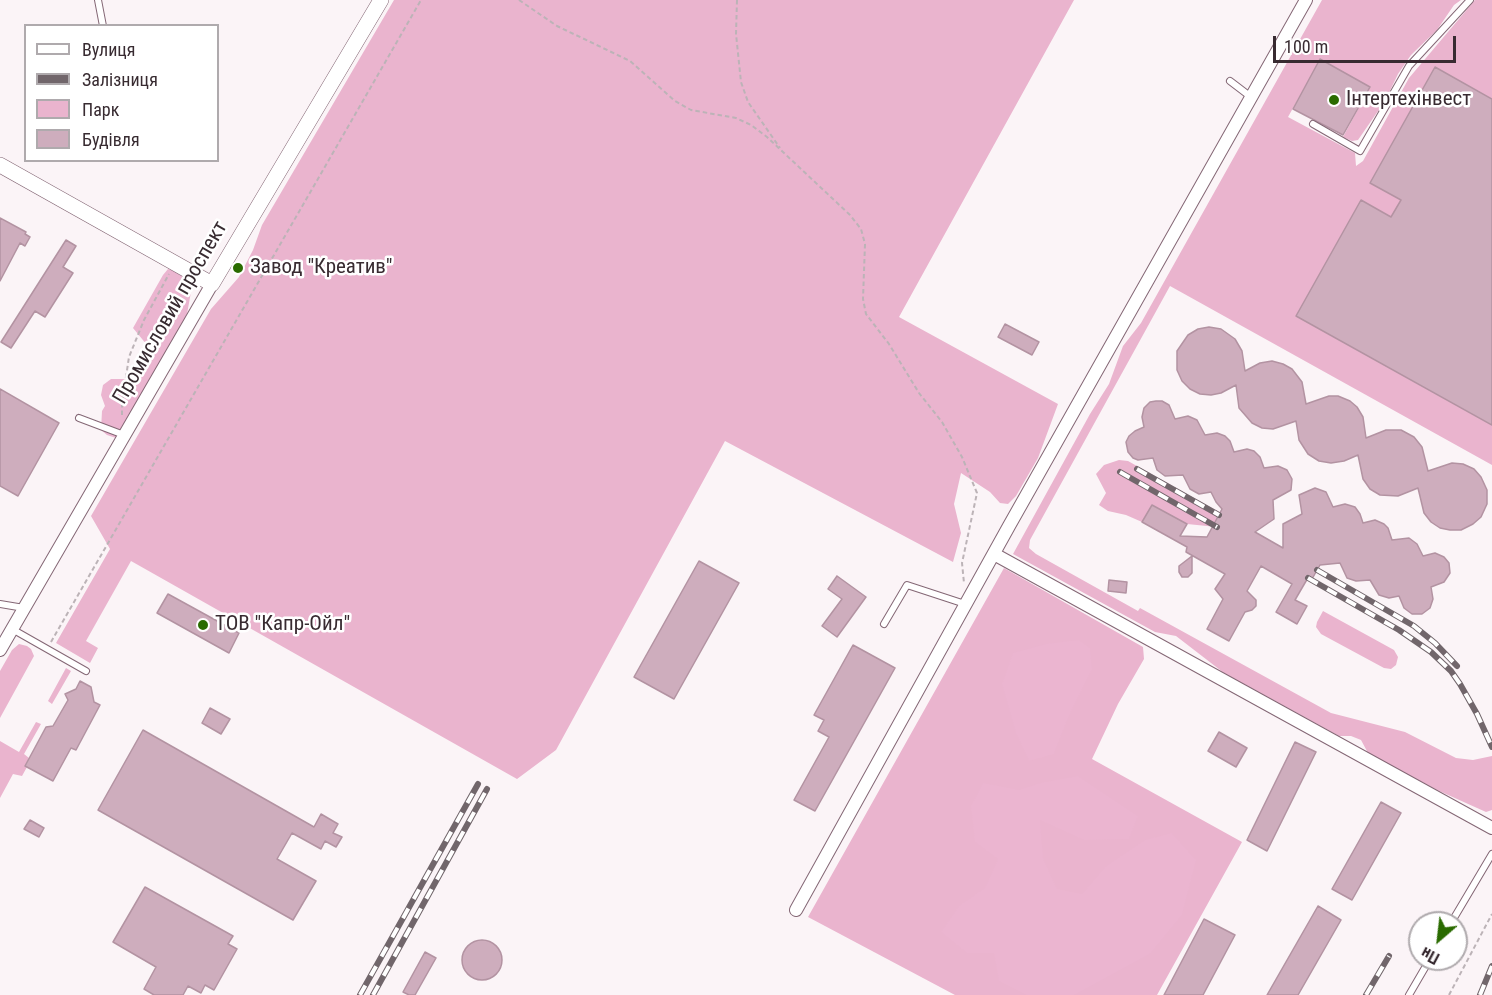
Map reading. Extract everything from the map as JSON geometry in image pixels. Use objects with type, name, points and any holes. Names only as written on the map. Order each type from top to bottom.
[{"type":"street","name":"Промисловий проспект","points":[[0,650],[212,284],[381,0]]},
{"type":"street","points":[[796,910],[993,554],[1306,0]]},
{"type":"street","points":[[0,165],[212,284]]},
{"type":"street","points":[[993,554],[1492,828]]},
{"type":"lane","points":[[98,0],[103,24]]},
{"type":"lane","points":[[1313,124],[1360,150],[1409,66],[1470,0]]},
{"type":"lane","points":[[1230,81],[1251,97]]},
{"type":"lane","points":[[79,418],[124,435]]},
{"type":"lane","points":[[884,624],[907,585],[966,604]]},
{"type":"lane","points":[[0,604],[24,608]]},
{"type":"lane","points":[[12,629],[86,671]]},
{"type":"lane","points":[[1458,911],[1492,854]]},
{"type":"lane","points":[[1408,995],[1423,971]]},
{"type":"path","points":[[47,649],[421,0]]},
{"type":"path","points":[[519,0],[557,26],[630,60],[675,101],[691,110],[736,118],[751,125],[850,215],[861,230],[865,244],[863,299],[867,314],[889,344],[919,393],[942,422],[966,466],[977,493],[962,563],[966,604]]},
{"type":"path","points":[[737,0],[736,34],[741,82],[748,102],[781,151]]},
{"type":"path","points":[[124,435],[122,403],[129,357],[144,320],[175,264]]},
{"type":"path","points":[[1449,995],[1492,915]]},
{"type":"green space","points":[[394,0],[1074,0],[899,317],[1058,404],[1038,458],[1016,496],[1008,504],[1000,503],[990,492],[961,473],[954,504],[961,533],[953,562],[725,441],[556,750],[517,779],[131,561],[86,641],[98,648],[90,663],[56,643],[110,549],[91,516],[211,309],[239,277],[253,250],[262,225]]},
{"type":"green space","points":[[1322,0],[1461,0],[1454,5],[1437,30],[1411,55],[1398,74],[1385,101],[1358,140],[1352,141],[1343,137],[1370,87],[1320,60],[1288,117],[1355,153],[1356,166],[1363,161],[1409,78],[1475,0],[1492,0],[1492,99],[1435,68],[1401,200],[1391,217],[1361,201],[1297,316],[1492,425],[1492,465],[1170,286],[1030,540],[1029,548],[1138,611],[1140,608],[1331,713],[1405,732],[1456,758],[1473,760],[1492,756],[1492,810],[1486,812],[1437,790],[1368,753],[1361,740],[1351,736],[1339,736],[1224,673],[1176,636],[1155,632],[1013,554],[1109,384],[1123,346],[1141,323]]},
{"type":"green space","points":[[1119,460],[1128,461],[1221,513],[1217,527],[1187,524],[1152,505],[1142,522],[1108,511],[1099,505],[1106,493],[1096,474],[1104,465]]},
{"type":"green space","points":[[1004,568],[1143,647],[1144,659],[1118,704],[1092,759],[1242,842],[1157,995],[955,995],[808,917]]},
{"type":"green space","points":[[1323,611],[1394,650],[1398,657],[1396,665],[1391,669],[1384,668],[1321,634],[1316,627]]},
{"type":"green space","points":[[19,644],[31,649],[34,656],[0,718],[0,671],[12,650]]},
{"type":"green space","points":[[66,668],[71,671],[52,704],[48,701]]},
{"type":"green space","points":[[36,722],[41,724],[24,754],[29,758],[25,766],[27,767],[22,776],[13,774],[0,798],[0,741],[19,752]]},
{"type":"shaded area","points":[[168,269],[179,272],[186,280],[191,292],[187,314],[127,423],[116,438],[107,435],[101,430],[102,411],[105,406],[101,395],[103,385],[111,379],[130,379],[147,345],[133,328]]},
{"type":"shaded area","points":[[1079,640],[1090,648],[1092,669],[1067,720],[1054,754],[1029,761],[1016,733],[1002,684],[1013,653],[1046,644]]},
{"type":"shaded area","points":[[1078,776],[1138,816],[1129,839],[1084,840],[1040,820],[1043,858],[1057,889],[1082,894],[1105,867],[1145,840],[1172,833],[1196,860],[1182,915],[1151,953],[1074,995],[1027,995],[999,981],[994,953],[967,953],[941,932],[959,906],[985,888],[998,859],[975,842],[971,806],[983,783],[1019,790]]},
{"type":"building","points":[[1320,59],[1370,87],[1343,135],[1293,109]]},
{"type":"building","points":[[1435,67],[1492,99],[1492,425],[1296,316],[1361,200],[1391,217],[1401,200],[1370,183]]},
{"type":"building","points":[[0,218],[26,232],[25,234],[30,237],[25,246],[20,243],[0,281]]},
{"type":"building","points":[[66,240],[76,246],[63,267],[73,273],[45,317],[35,311],[11,348],[1,342]]},
{"type":"building","points":[[1005,324],[1039,342],[1032,355],[998,337]]},
{"type":"building","points":[[1209,327],[1221,329],[1235,339],[1242,351],[1245,371],[1260,363],[1272,361],[1292,369],[1302,382],[1306,404],[1329,396],[1338,396],[1350,401],[1363,417],[1366,438],[1386,430],[1401,430],[1414,437],[1422,447],[1428,471],[1452,463],[1463,464],[1474,469],[1487,490],[1487,504],[1481,517],[1461,530],[1440,528],[1424,513],[1418,488],[1398,496],[1380,495],[1370,489],[1363,479],[1358,455],[1331,463],[1319,461],[1308,454],[1299,440],[1296,421],[1273,429],[1262,428],[1252,423],[1239,408],[1236,385],[1221,393],[1211,395],[1200,394],[1190,389],[1182,381],[1177,370],[1177,351],[1188,335],[1198,329]]},
{"type":"building","points":[[0,389],[59,423],[18,496],[0,486]]},
{"type":"building","points":[[1156,401],[1169,405],[1175,419],[1188,416],[1197,420],[1205,435],[1217,433],[1225,436],[1230,441],[1234,452],[1247,449],[1254,451],[1260,457],[1264,468],[1278,466],[1287,470],[1292,479],[1291,490],[1273,500],[1274,519],[1255,532],[1283,548],[1283,524],[1302,514],[1299,495],[1315,488],[1326,492],[1333,507],[1345,504],[1355,507],[1363,523],[1375,520],[1384,524],[1392,540],[1409,538],[1417,544],[1423,556],[1435,553],[1444,557],[1449,563],[1450,573],[1444,582],[1431,587],[1433,599],[1430,608],[1422,614],[1412,614],[1404,608],[1399,596],[1389,598],[1379,595],[1370,580],[1356,581],[1347,578],[1340,563],[1320,565],[1312,579],[1309,576],[1295,600],[1307,606],[1297,624],[1276,612],[1292,584],[1261,566],[1247,591],[1256,600],[1256,606],[1245,612],[1229,641],[1207,629],[1223,599],[1215,589],[1225,574],[1186,552],[1187,547],[1142,522],[1152,505],[1187,524],[1180,536],[1207,537],[1222,509],[1211,492],[1199,494],[1190,489],[1183,475],[1165,476],[1157,470],[1153,458],[1138,460],[1128,452],[1126,442],[1129,436],[1144,427],[1142,417],[1144,408],[1150,402]]},
{"type":"building","points":[[1192,556],[1192,573],[1188,577],[1182,577],[1179,566]]},
{"type":"building","points":[[699,561],[739,583],[674,699],[634,677]]},
{"type":"building","points":[[837,576],[866,597],[837,637],[822,626],[842,599],[828,589]]},
{"type":"building","points":[[1109,580],[1127,582],[1126,593],[1108,591]]},
{"type":"building","points":[[168,594],[239,633],[229,653],[157,613]]},
{"type":"building","points":[[853,645],[895,668],[815,811],[794,800],[829,737],[818,731],[824,720],[814,715]]},
{"type":"building","points":[[80,681],[91,687],[94,702],[100,705],[76,750],[71,748],[53,781],[25,766],[46,727],[53,726],[68,700],[65,694],[76,689]]},
{"type":"building","points":[[210,708],[230,719],[221,734],[202,723]]},
{"type":"building","points":[[143,730],[314,827],[321,814],[338,824],[333,833],[342,837],[336,847],[325,841],[321,849],[292,833],[277,859],[316,881],[293,920],[98,810]]},
{"type":"building","points":[[1219,732],[1247,748],[1236,767],[1208,751]]},
{"type":"building","points":[[1295,742],[1316,752],[1267,851],[1247,840]]},
{"type":"building","points":[[1381,802],[1401,813],[1352,900],[1332,889]]},
{"type":"building","points":[[30,820],[44,828],[39,837],[24,829]]},
{"type":"building","points":[[145,887],[233,936],[228,944],[237,949],[214,990],[205,985],[201,993],[188,986],[183,995],[154,995],[144,989],[156,967],[113,942]]},
{"type":"building","points":[[1318,906],[1341,920],[1298,995],[1267,995]]},
{"type":"building","points":[[1204,919],[1235,935],[1203,995],[1164,995]]},
{"type":"building","points":[[482,940],[496,946],[502,960],[496,974],[482,980],[468,974],[462,960],[468,946]]},
{"type":"building","points":[[425,952],[436,958],[415,995],[409,995],[403,992]]},
{"type":"railway","points":[[1137,469],[1219,515]]},
{"type":"railway","points":[[1120,472],[1217,527]]},
{"type":"railway","points":[[1317,570],[1414,626],[1435,643],[1457,666]]},
{"type":"railway","points":[[1308,578],[1399,630],[1431,652],[1451,671],[1460,684],[1492,747]]},
{"type":"railway","points":[[360,995],[478,784]]},
{"type":"railway","points":[[373,995],[487,789]]},
{"type":"railway","points":[[1366,995],[1389,956]]},
{"type":"railway","points":[[1480,995],[1492,966]]},
{"type":"place","name":"Інтертехінвест","points":[[1334,100]]},
{"type":"place","name":"Завод \"Креатив\"","points":[[238,268]]},
{"type":"place","name":"ТОВ \"Капр-Ойл\"","points":[[203,625]]}]
